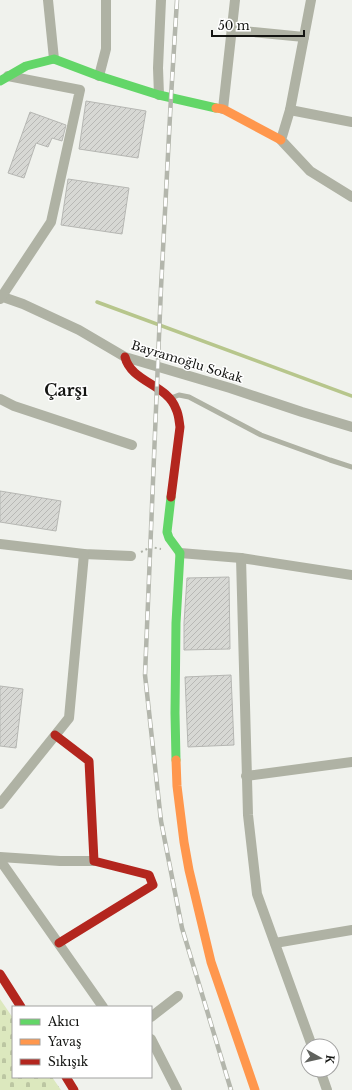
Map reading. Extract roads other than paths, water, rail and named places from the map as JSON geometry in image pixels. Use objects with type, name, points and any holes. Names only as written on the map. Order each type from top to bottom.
[{"type":"street","points":[[48,0],[54,59]]},
{"type":"street","points":[[99,76],[106,50],[106,0]]},
{"type":"street","points":[[159,95],[158,68],[161,0]]},
{"type":"street","points":[[223,109],[235,0]]},
{"type":"street","points":[[281,140],[290,110],[311,0]]},
{"type":"street","points":[[232,30],[304,37]]},
{"type":"street","points":[[4,79],[26,66],[54,59],[99,76],[159,95],[223,109],[281,140],[310,171],[352,197]]},
{"type":"street","points":[[1,297],[51,222],[80,90],[4,79]]},
{"type":"street","points":[[290,110],[352,122]]},
{"type":"street","name":"Bayramoğlu Sokak","points":[[1,297],[23,304],[79,330],[125,357],[230,388],[352,428]]},
{"type":"street","points":[[125,357],[127,366],[132,372],[165,393],[170,398],[178,410],[180,418],[167,532],[169,538],[180,553],[176,623],[175,713],[177,786],[189,870],[211,962],[255,1090]]},
{"type":"street","points":[[0,399],[14,406],[132,445]]},
{"type":"street","points":[[0,544],[84,554],[131,556]]},
{"type":"street","points":[[180,553],[241,558],[352,575]]},
{"type":"street","points":[[0,804],[69,718],[84,554]]},
{"type":"street","points":[[241,558],[246,776],[248,815],[257,894],[309,1038]]},
{"type":"street","points":[[55,735],[89,761],[94,860]]},
{"type":"street","points":[[246,776],[352,762]]},
{"type":"street","points":[[0,858],[60,861],[94,860],[149,875],[153,884],[59,943]]},
{"type":"street","points":[[0,858],[102,1006]]},
{"type":"street","points":[[275,943],[352,930]]},
{"type":"street","points":[[0,974],[20,1006]]},
{"type":"street","points":[[152,1016],[178,996]]},
{"type":"street","points":[[152,1041],[177,1090]]},
{"type":"street","points":[[323,1078],[327,1090]]},
{"type":"lane","points":[[170,398],[179,395],[189,397],[261,435],[352,467]]},
{"type":"waterway","points":[[97,302],[352,396]]},
{"type":"railway","points":[[177,0],[161,288],[145,675],[161,821],[182,928],[231,1090]]},
{"type":"district","name":"Çarşı","points":[[66,390]]}]
